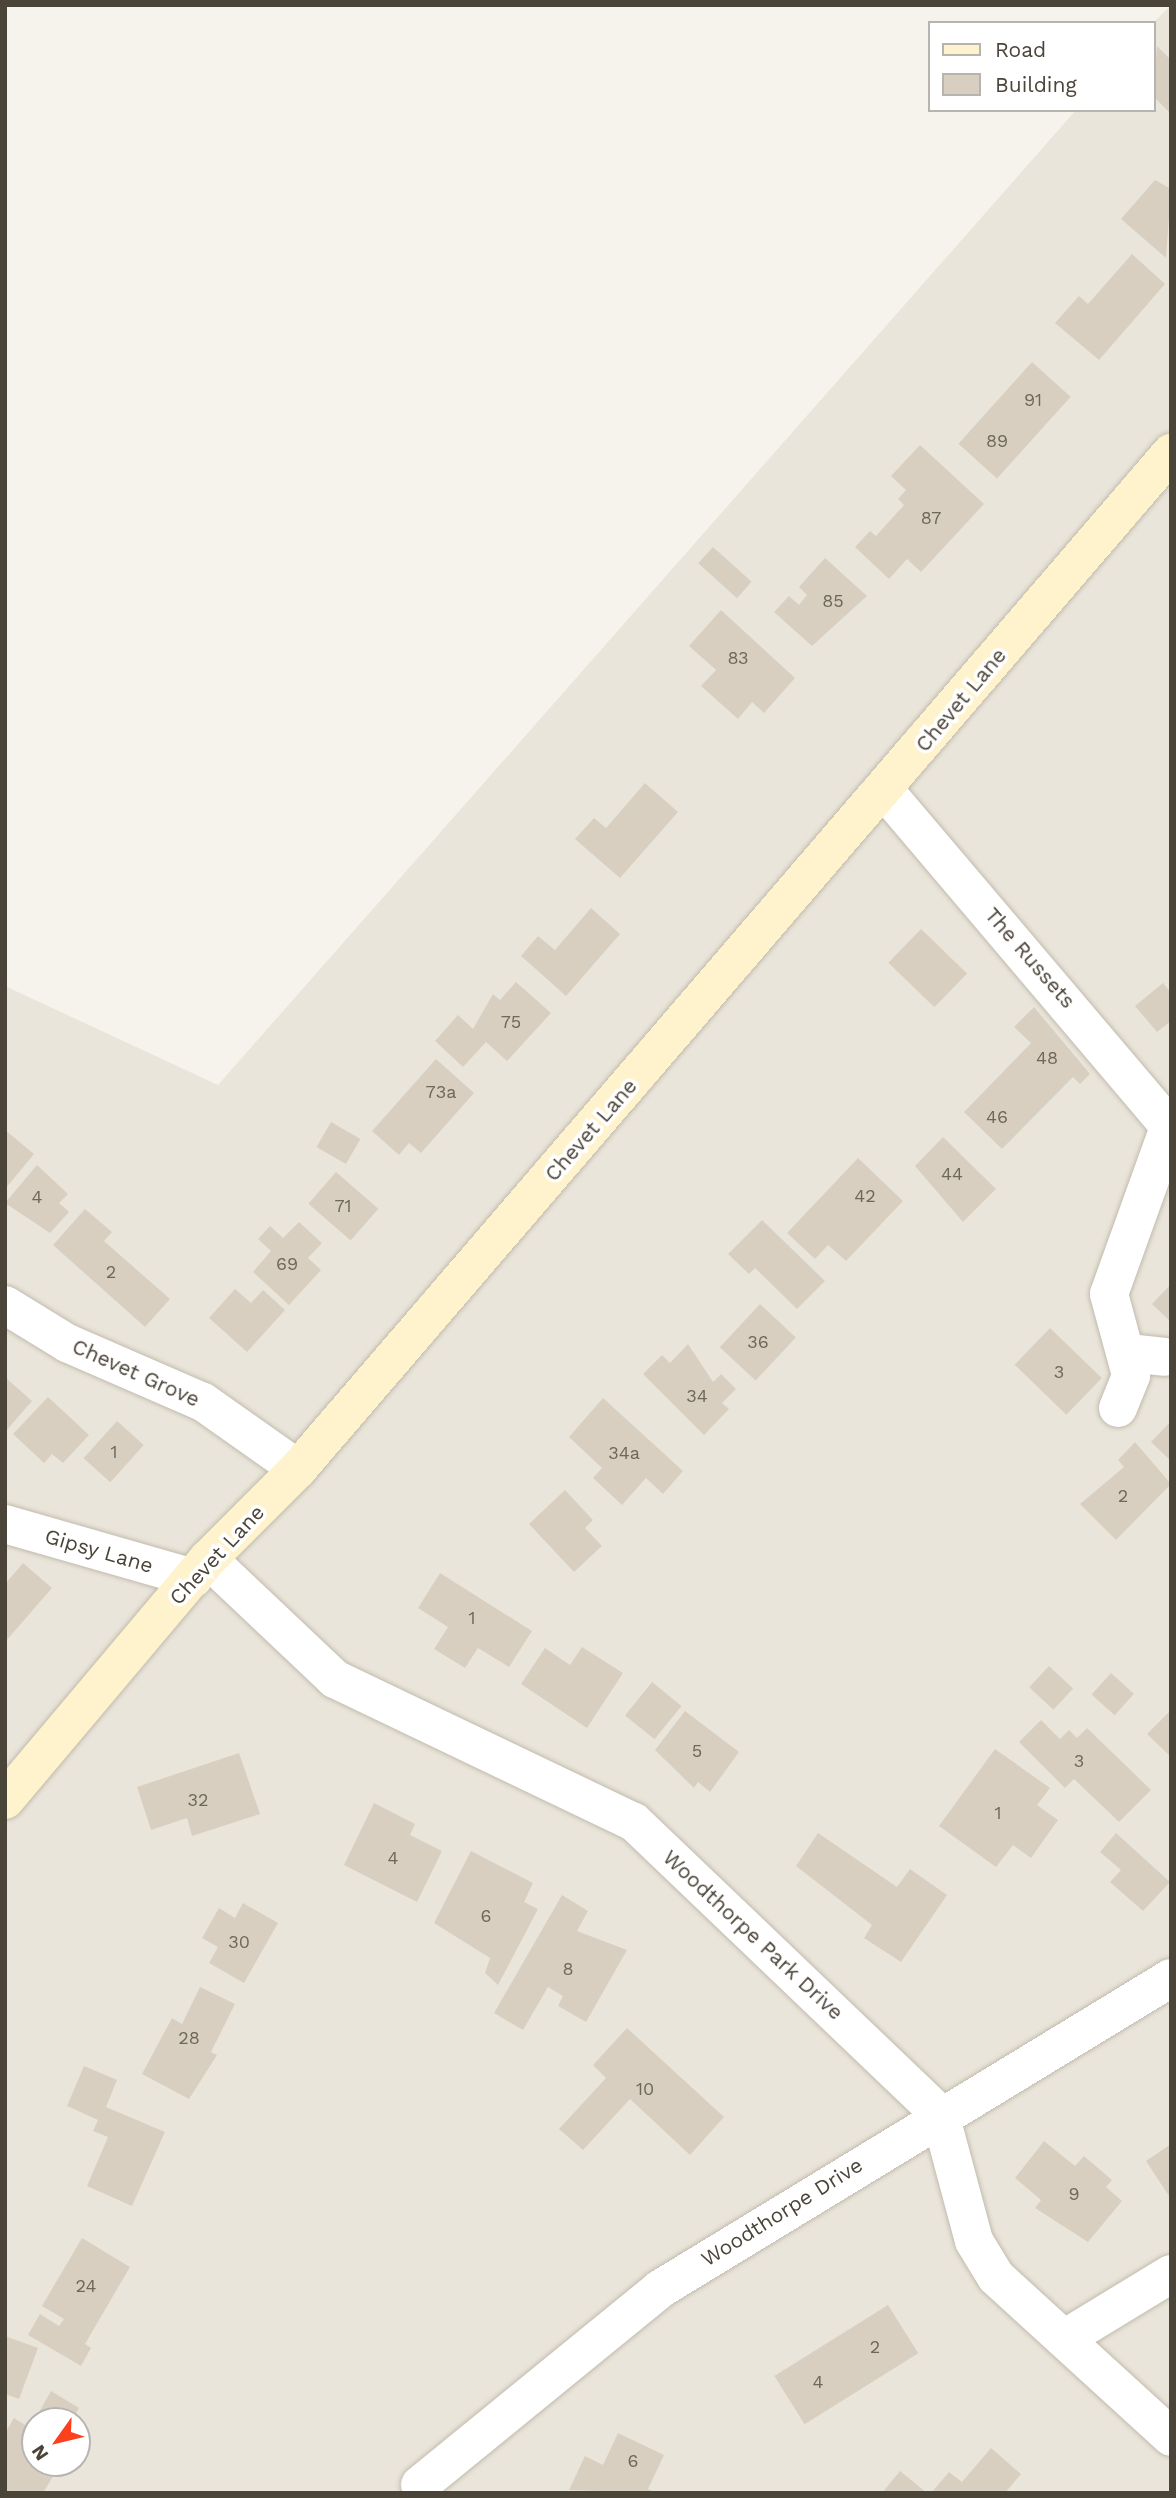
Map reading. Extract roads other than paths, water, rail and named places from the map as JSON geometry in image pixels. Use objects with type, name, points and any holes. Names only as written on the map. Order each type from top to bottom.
[{"type":"main road","name":"Chevet Lane","points":[[5,1800],[201,1569],[298,1469],[884,791],[1171,453]]},
{"type":"street","name":"The Russets","points":[[884,791],[1170,1127]]},
{"type":"street","points":[[1118,1408],[1131,1375],[1147,1355],[1109,1294],[1170,1127]]},
{"type":"street","name":"Chevet Grove","points":[[5,1305],[67,1343],[202,1402],[298,1469]]},
{"type":"street","name":"Gipsy Lane","points":[[5,1524],[201,1569]]},
{"type":"street","name":"Woodthorpe Park Drive","points":[[201,1569],[335,1679],[634,1822],[940,2114]]},
{"type":"street","name":"Woodthorpe Drive","points":[[420,2485],[660,2288],[940,2114],[1171,1978]]},
{"type":"street","points":[[940,2114],[975,2241],[1022,2307],[1064,2340],[1171,2437]]},
{"type":"street","points":[[1064,2340],[1171,2274]]}]
